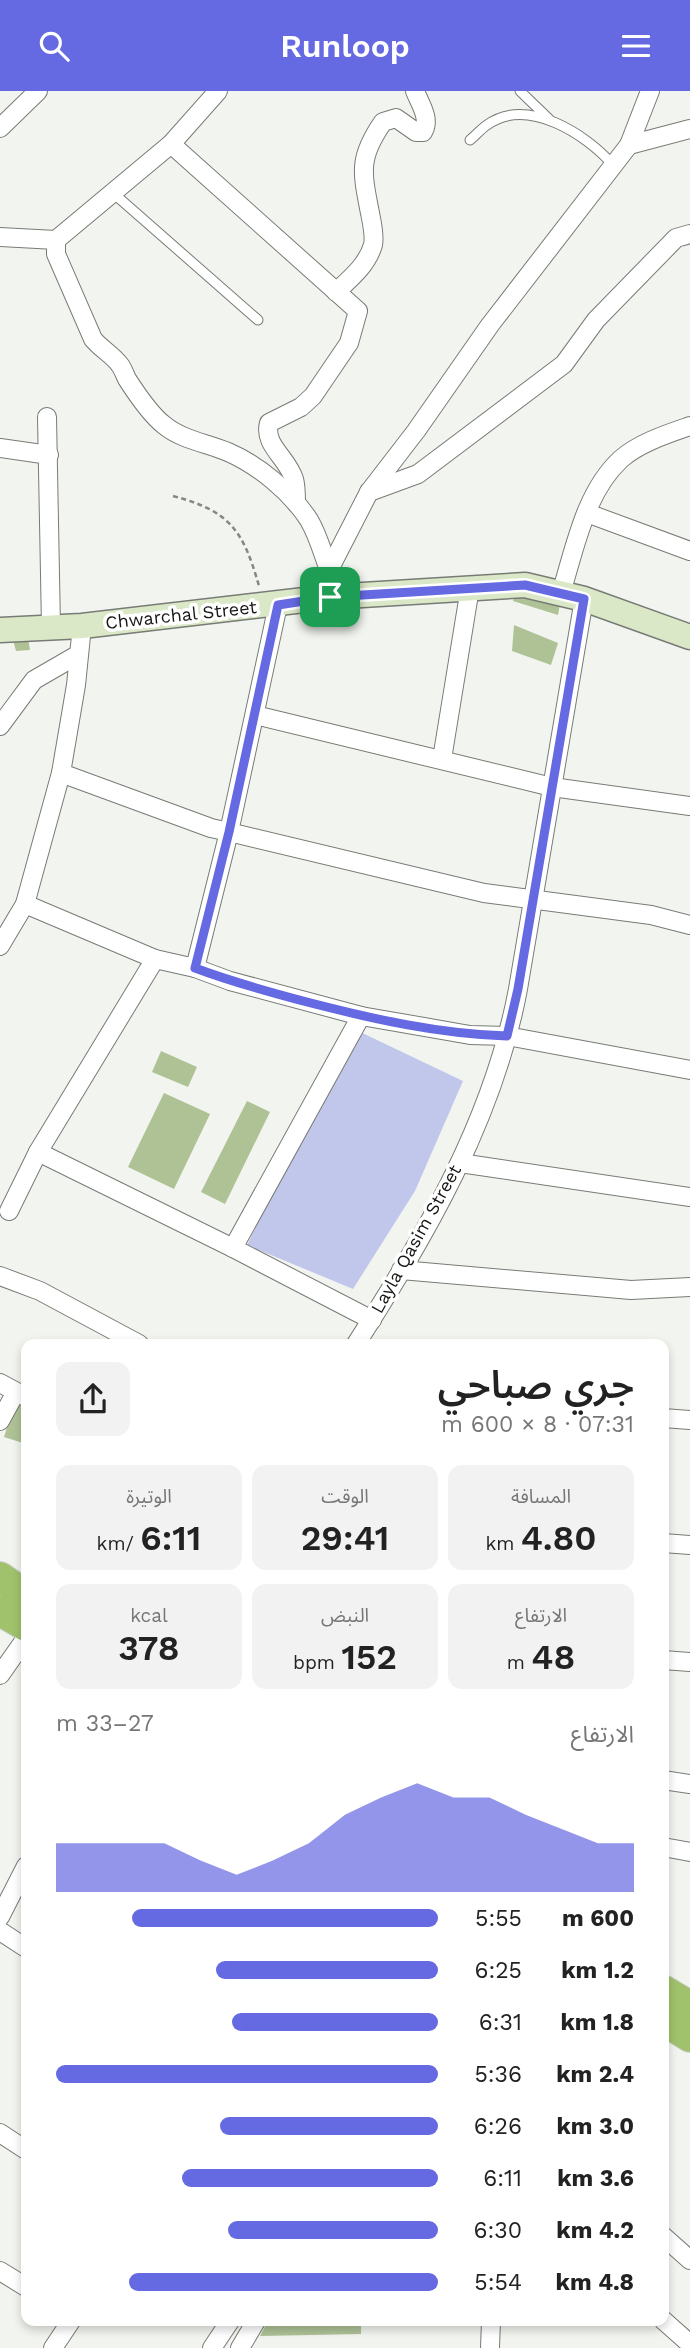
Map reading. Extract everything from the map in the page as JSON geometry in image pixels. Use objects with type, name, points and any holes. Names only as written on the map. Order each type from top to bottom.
[{"type":"highway","points":[[0,1577],[21,1592]]},
{"type":"highway","points":[[0,1611],[21,1623]]},
{"type":"highway","points":[[669,1994],[690,2006]]},
{"type":"highway","points":[[669,2024],[690,2038]]},
{"type":"main road","name":"Chwarchal Street","points":[[0,630],[82,626],[330,597],[525,585],[572,596],[690,637]]},
{"type":"street","points":[[0,128],[38,91]]},
{"type":"street","points":[[0,237],[56,240],[171,144],[218,91]]},
{"type":"street","points":[[336,292],[358,271],[373,243],[373,226],[362,175],[365,152],[383,122],[396,118],[416,132],[423,132],[426,117],[415,91]]},
{"type":"street","points":[[329,570],[369,492],[416,431],[490,325],[629,145],[650,91]]},
{"type":"street","points":[[629,145],[690,129]]},
{"type":"street","points":[[171,144],[358,311],[349,343],[313,396],[301,407],[268,423],[268,440],[285,461],[295,481],[296,503]]},
{"type":"street","points":[[369,492],[418,474],[564,364],[596,320],[676,238],[690,234]]},
{"type":"street","points":[[56,240],[56,254],[93,339],[120,364],[128,381],[163,425],[176,433],[227,451],[248,462],[296,503],[310,522],[329,570],[330,597]]},
{"type":"street","points":[[47,417],[51,628]]},
{"type":"street","name":"Layla Qasim Street","points":[[359,1339],[422,1235],[460,1163],[507,1036],[552,787],[572,596],[587,513],[604,478],[622,458],[639,447],[690,426]]},
{"type":"street","points":[[0,448],[49,455]]},
{"type":"street","points":[[587,513],[690,551]]},
{"type":"street","points":[[442,759],[470,588]]},
{"type":"street","points":[[195,968],[255,715],[271,605]]},
{"type":"street","points":[[0,946],[25,904],[61,773],[76,685],[82,626]]},
{"type":"street","points":[[0,726],[34,680],[79,654]]},
{"type":"street","points":[[255,715],[552,787],[690,806]]},
{"type":"street","points":[[61,773],[211,828],[484,893],[651,915],[690,925]]},
{"type":"street","points":[[25,904],[155,959],[361,1016],[470,1035],[507,1036],[690,1070]]},
{"type":"street","points":[[9,1211],[38,1152],[155,959]]},
{"type":"street","points":[[233,1248],[361,1016]]},
{"type":"street","points":[[38,1152],[372,1319]]},
{"type":"street","points":[[460,1163],[690,1197]]},
{"type":"street","points":[[401,1270],[631,1290],[690,1287]]},
{"type":"street","points":[[0,1276],[40,1291],[130,1339]]},
{"type":"street","points":[[0,1421],[14,1391]]},
{"type":"street","points":[[669,1418],[690,1420]]},
{"type":"street","points":[[669,1543],[690,1545]]},
{"type":"street","points":[[0,1675],[21,1645]]},
{"type":"street","points":[[669,1660],[690,1662]]},
{"type":"street","points":[[669,1781],[690,1784]]},
{"type":"street","points":[[669,1848],[690,1852]]},
{"type":"street","points":[[0,1917],[21,1876]]},
{"type":"street","points":[[0,1931],[21,1945]]},
{"type":"street","points":[[0,2133],[21,2147]]},
{"type":"street","points":[[669,2241],[690,2260]]},
{"type":"street","points":[[0,2271],[21,2284]]},
{"type":"street","points":[[669,2325],[690,2344]]},
{"type":"street","points":[[53,2348],[68,2326]]},
{"type":"street","points":[[212,2348],[227,2326]]},
{"type":"street","points":[[240,2348],[253,2326]]},
{"type":"street","points":[[490,2348],[491,2326]]},
{"type":"lane","points":[[520,91],[552,122]]},
{"type":"lane","points":[[470,140],[488,123],[510,115],[530,115],[573,131],[597,147],[612,165]]},
{"type":"lane","points":[[112,192],[258,320]]},
{"type":"path","points":[[173,496],[202,503],[232,524],[271,605]]},
{"type":"shaded area","points":[[354,1029],[463,1081],[415,1191],[353,1289],[247,1245]]},
{"type":"building","points":[[519,579],[560,604],[558,615],[513,601]]},
{"type":"building","points":[[514,625],[558,643],[551,665],[512,651]]},
{"type":"building","points":[[28,638],[30,650],[16,651],[13,640]]},
{"type":"building","points":[[161,1051],[197,1067],[188,1087],[152,1072]]},
{"type":"building","points":[[164,1093],[210,1114],[174,1189],[128,1167]]},
{"type":"building","points":[[247,1101],[270,1112],[225,1204],[201,1192]]},
{"type":"building","points":[[15,1403],[21,1405],[21,1442],[4,1437]]},
{"type":"building","points":[[265,2326],[361,2326],[361,2334],[260,2336]]},
{"type":"route","points":[[525,585],[584,599],[518,989],[507,1036],[470,1035],[361,1016],[230,981],[195,968],[229,832],[278,605],[330,597],[525,585]]}]
